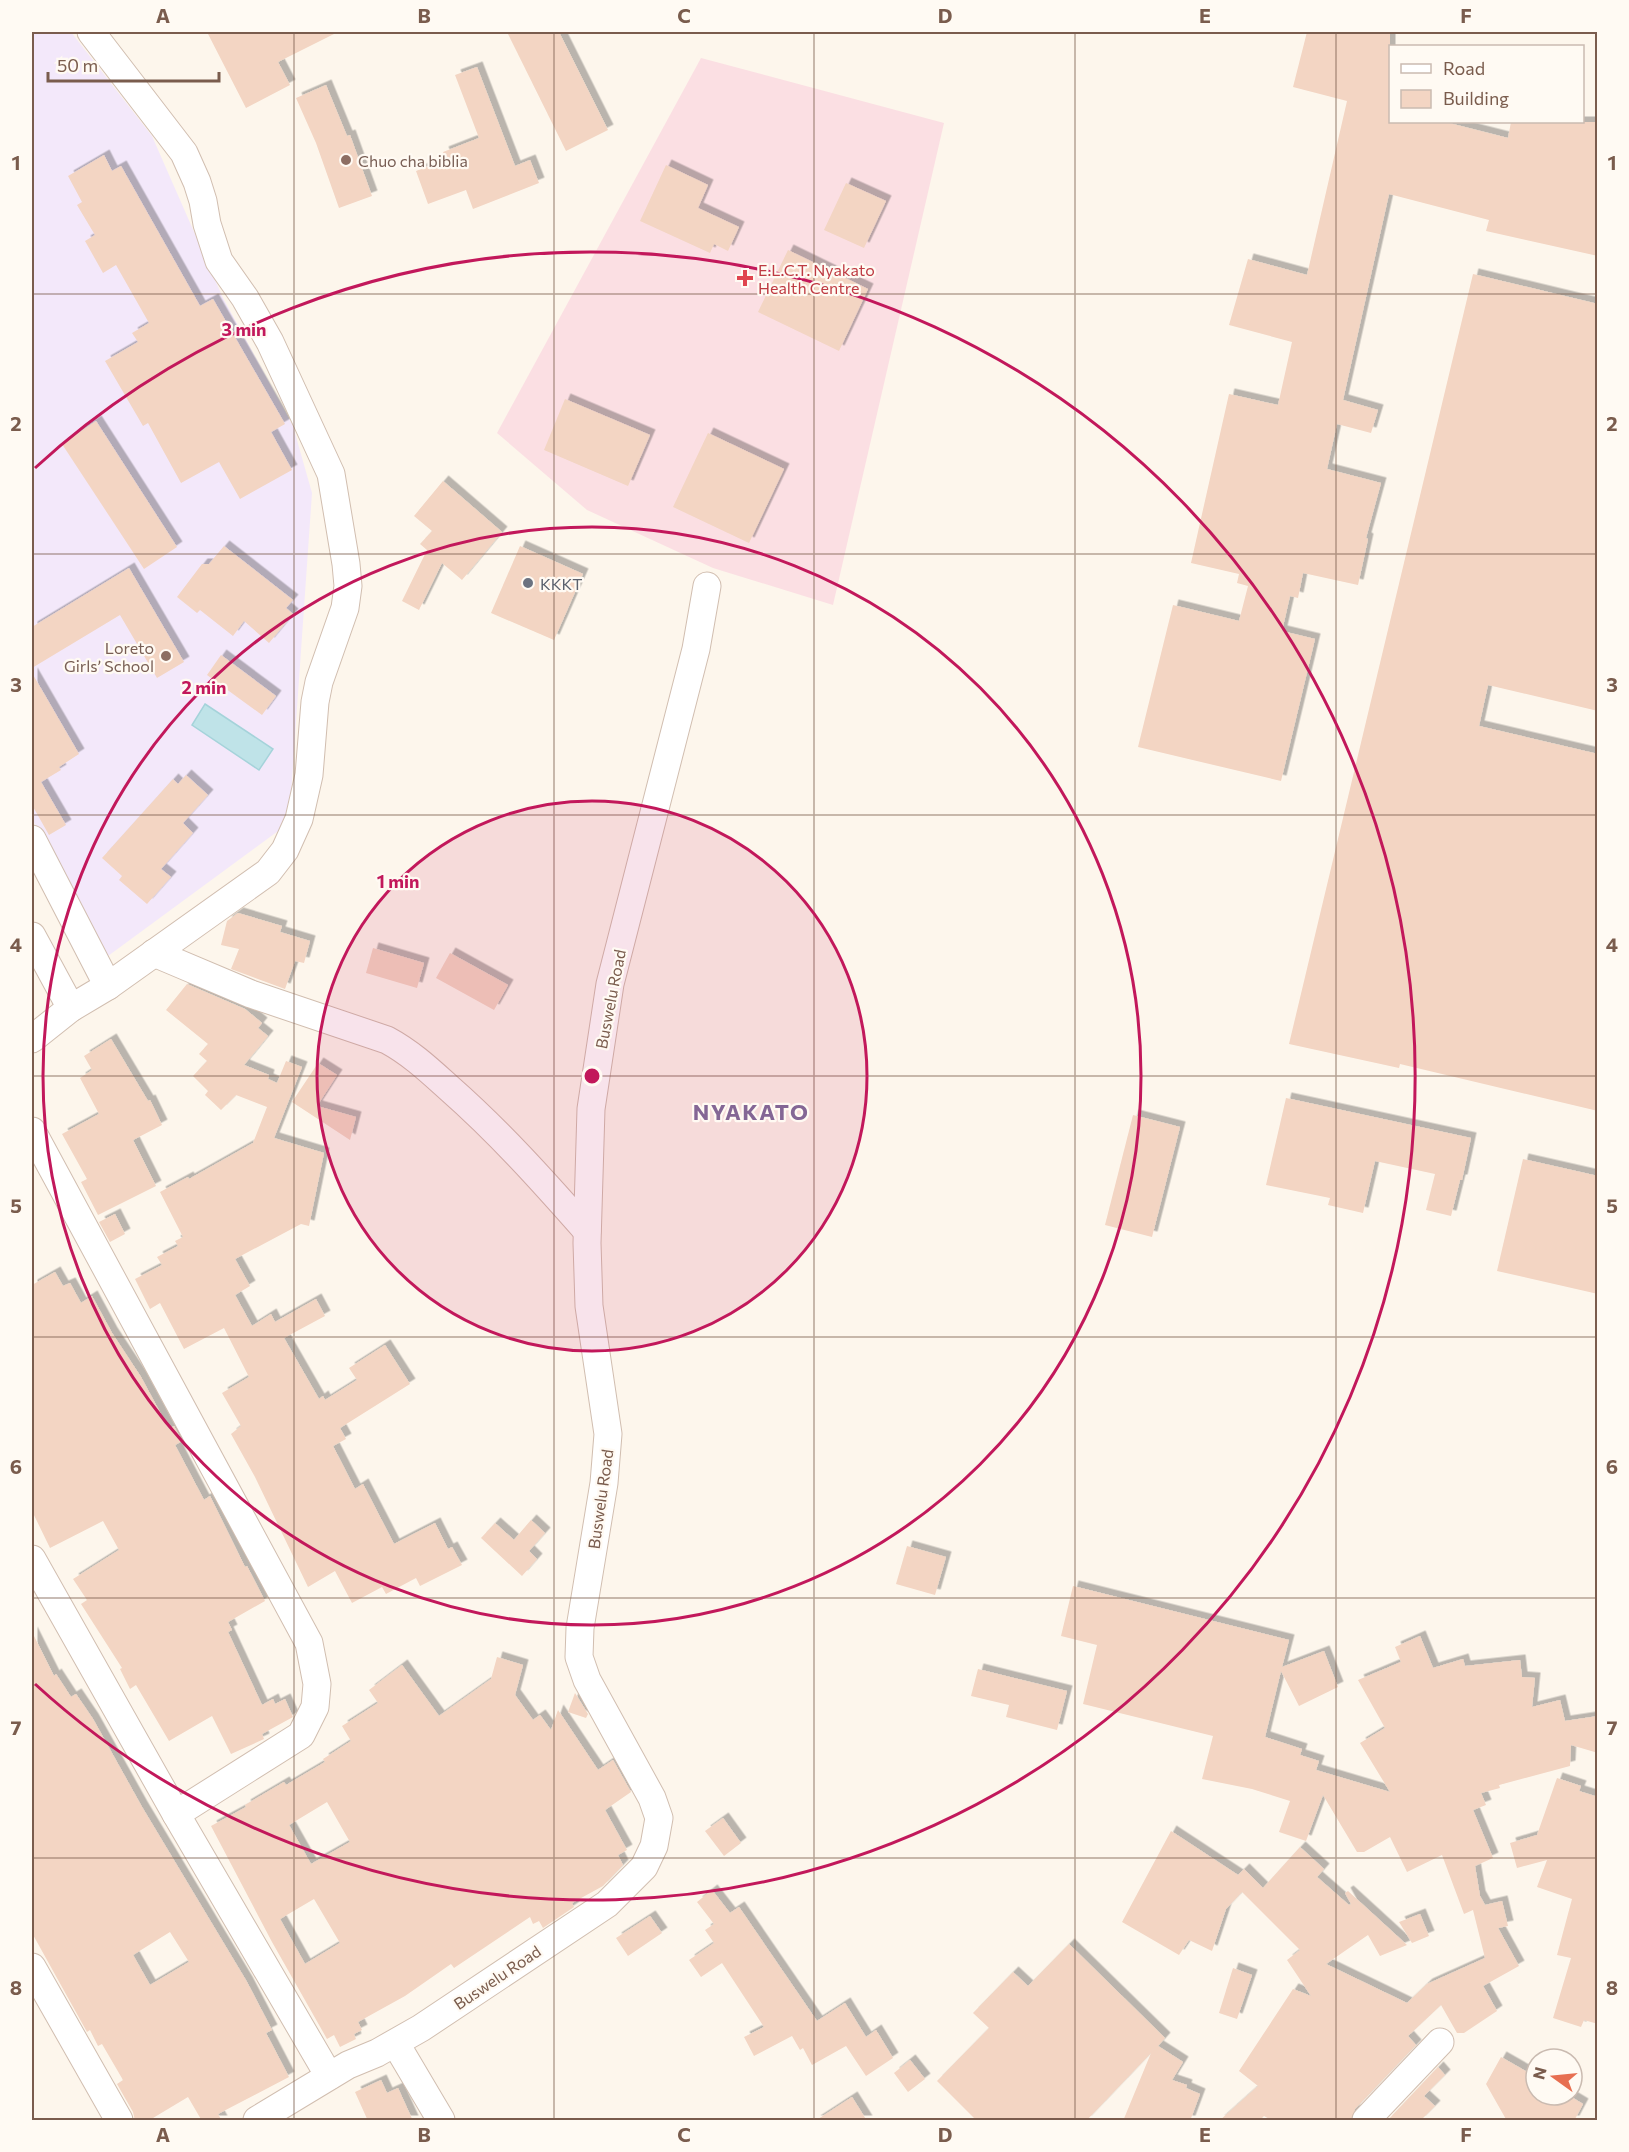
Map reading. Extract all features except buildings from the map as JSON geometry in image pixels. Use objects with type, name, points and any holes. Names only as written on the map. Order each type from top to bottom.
[{"type":"street","points":[[32,1039],[71,1008],[108,986],[268,872],[285,850],[299,819],[309,776],[315,702],[319,682],[345,608],[348,586],[331,474],[270,342],[245,298],[219,261],[197,182],[184,153],[91,32]]},
{"type":"street","name":"Buswelu Road","points":[[257,2121],[329,2076],[396,2044],[607,1904],[644,1867],[654,1846],[659,1818],[652,1798],[587,1680],[579,1657],[580,1628],[604,1483],[608,1434],[589,1306],[587,1231],[591,1109],[610,984],[696,649],[707,586]]},
{"type":"street","points":[[32,839],[108,986]]},
{"type":"street","points":[[32,936],[71,1008]]},
{"type":"street","points":[[154,953],[251,994],[387,1040],[407,1051],[476,1112],[520,1155],[587,1231]]},
{"type":"street","points":[[32,1131],[309,1643],[317,1684],[315,1707],[301,1735],[176,1814]]},
{"type":"street","points":[[32,1559],[176,1814],[329,2076]]},
{"type":"street","points":[[32,1967],[118,2121]]},
{"type":"street","points":[[1366,2121],[1440,2042]]},
{"type":"street","points":[[396,2044],[441,2121]]},
{"type":"shaded area","name":"Loreto Girls’ School","points":[[32,32],[71,32],[152,136],[223,298],[293,426],[312,493],[289,823],[108,956],[32,819]]},
{"type":"shaded area","name":"E.L.C.T. Nyakato Health Centre","points":[[701,58],[944,123],[833,605],[713,568],[587,510],[497,433]]},
{"type":"water","points":[[205,704],[273,749],[259,770],[192,725]]},
{"type":"place","name":"Chuo cha biblia","points":[[346,160]]},
{"type":"place","name":"E.L.C.T. Nyakato Health Centre","points":[[745,278]]},
{"type":"place","name":"KKKT","points":[[528,583]]},
{"type":"place","name":"Loreto Girls’ School","points":[[166,656]]},
{"type":"district","name":"NYAKATO","points":[[751,1111]]}]
